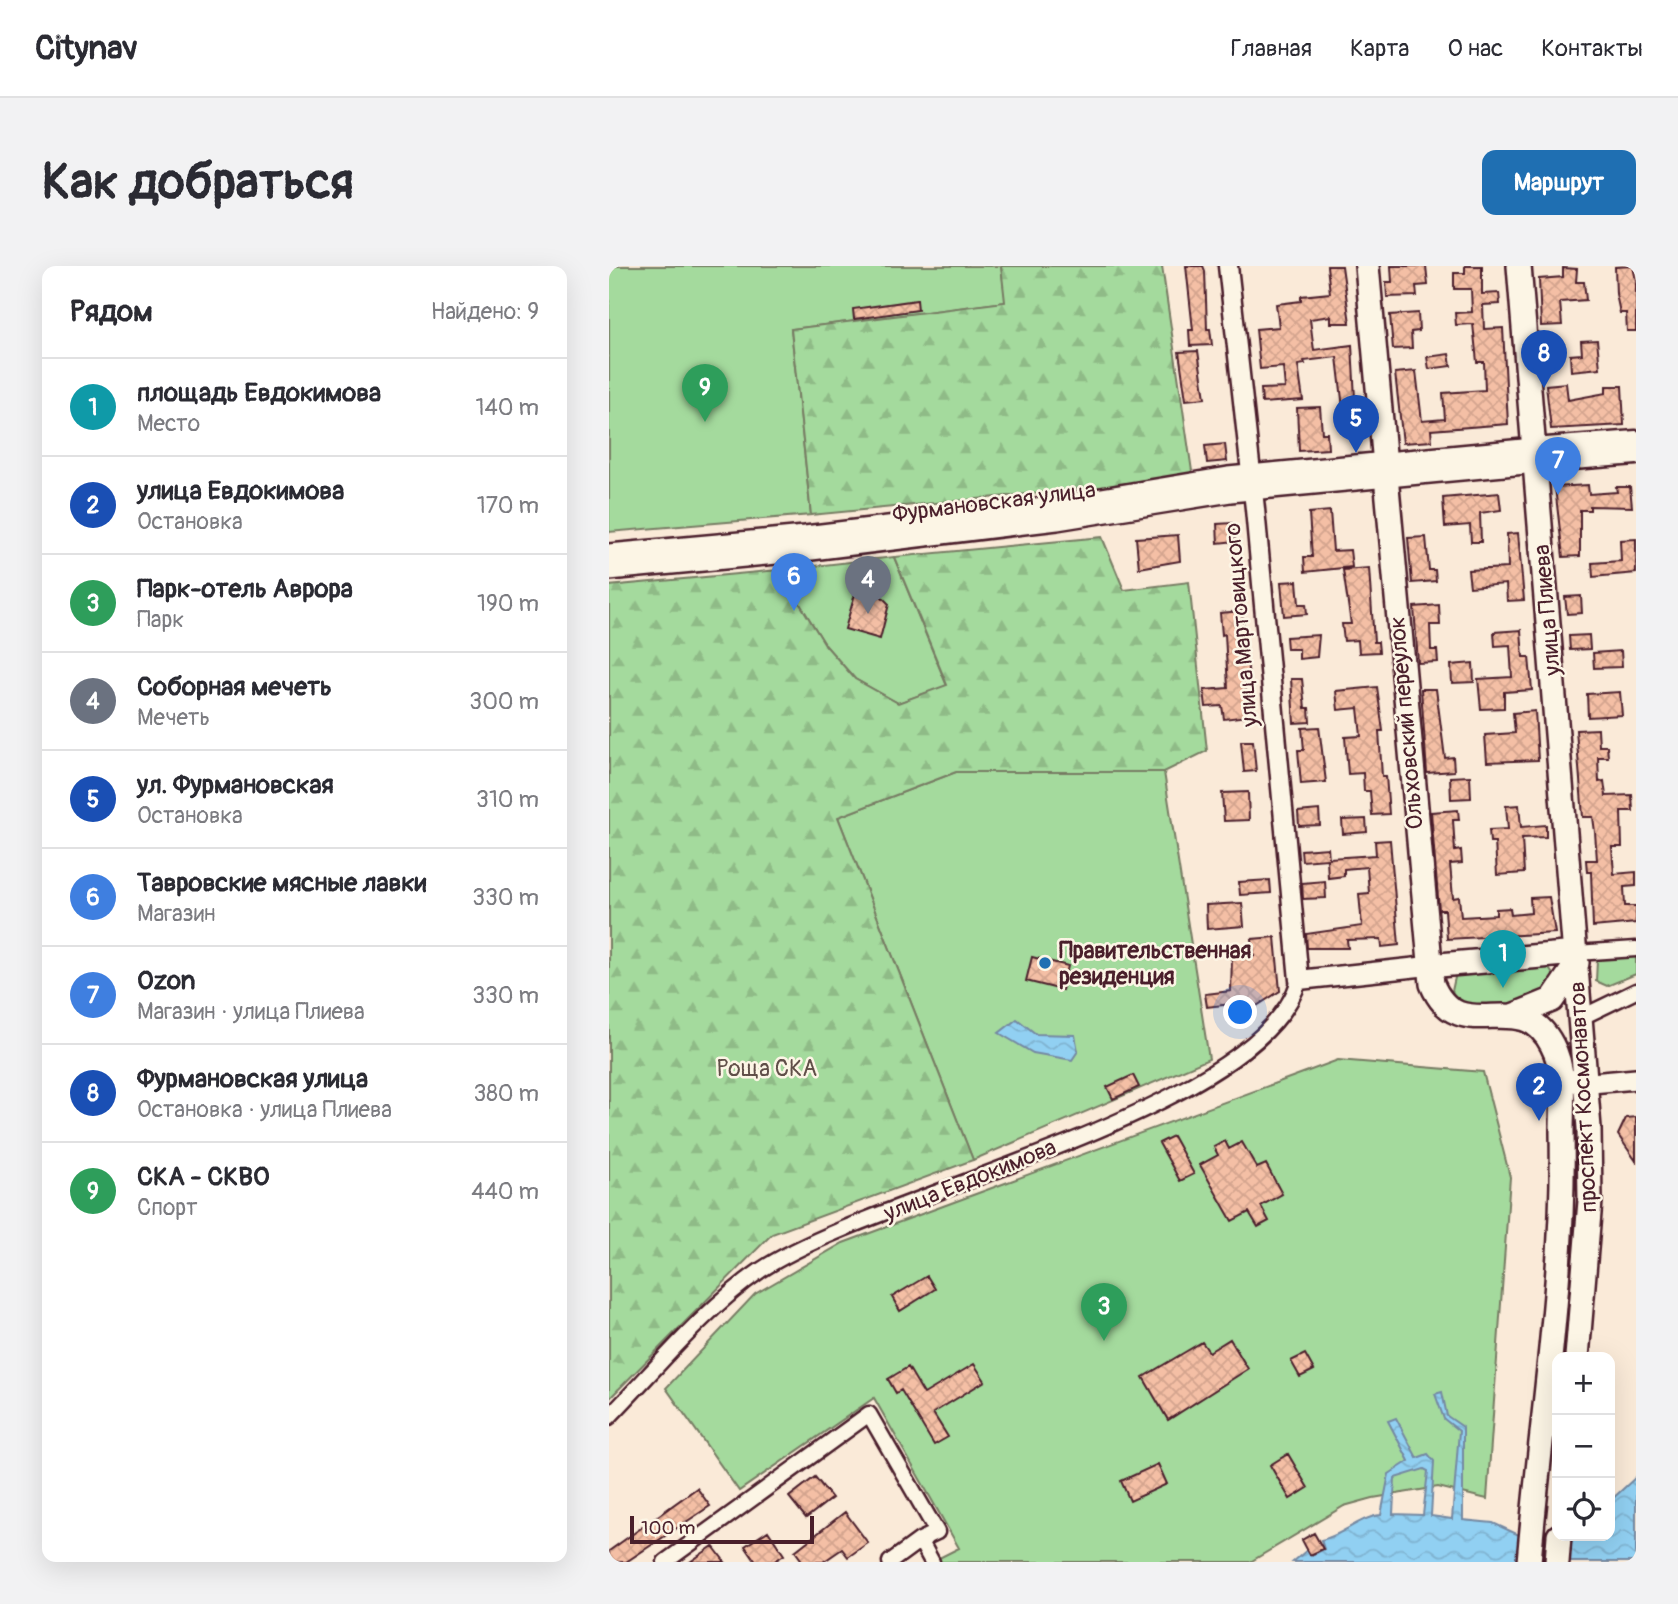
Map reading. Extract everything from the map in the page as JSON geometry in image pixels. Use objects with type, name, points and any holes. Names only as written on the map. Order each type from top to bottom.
[{"type":"main road","name":"Ольховский переулок","points":[[1367,266],[1428,966],[1436,993],[1451,1012],[1464,1016],[1515,1015]]},
{"type":"main road","name":"улица Плиева","points":[[1519,266],[1576,958]]},
{"type":"main road","name":"Фурмановская улица","points":[[609,554],[804,536],[1252,483],[1535,455]]},
{"type":"main road","name":"Фурмановская улица","points":[[609,570],[787,553],[1057,520],[1252,483]]},
{"type":"main road","points":[[1428,966],[1576,958]]},
{"type":"main road","name":"проспект Космонавтов","points":[[1515,1015],[1552,1000],[1576,958]]},
{"type":"main road","name":"проспект Космонавтов","points":[[1529,1562],[1555,1309],[1568,1082],[1580,1018],[1576,958]]},
{"type":"main road","points":[[1515,1015],[1539,1027],[1548,1037],[1568,1082],[1636,1079]]},
{"type":"main road","name":"проспект Космонавтов","points":[[1568,1082],[1589,1128],[1590,1202],[1577,1352]]},
{"type":"main road","points":[[1557,1562],[1559,1541]]},
{"type":"street","name":"улица Мартовицкого","points":[[1229,266],[1299,980]]},
{"type":"street","name":"Фурмановская улица","points":[[1535,455],[1636,440]]},
{"type":"street","name":"Фурмановская улица","points":[[1535,455],[1636,455]]},
{"type":"street","points":[[1576,958],[1636,949]]},
{"type":"street","points":[[1299,980],[1428,966]]},
{"type":"street","name":"улица Евдокимова","points":[[609,1417],[711,1312],[761,1271],[824,1236],[923,1200],[1184,1091],[1255,1041],[1273,1024],[1288,1008],[1299,980]]},
{"type":"street","points":[[1580,1018],[1636,990]]},
{"type":"street","points":[[665,1562],[869,1414],[937,1532],[920,1540],[890,1562]]},
{"type":"street","points":[[920,1540],[932,1562]]},
{"type":"green space","points":[[609,266],[1001,266],[1006,302],[791,329],[811,515],[609,532]]},
{"type":"green space","points":[[1001,266],[1162,266],[1193,478],[811,515],[791,329],[1005,302]]},
{"type":"green space","name":"Роща СКА","points":[[1102,537],[1124,590],[1189,582],[1207,751],[1164,772],[956,772],[838,817],[973,1160],[772,1234],[609,1399],[609,586],[779,570],[826,646],[855,679],[898,703],[947,685],[894,557]]},
{"type":"green space","points":[[894,557],[947,686],[898,703],[855,679],[826,646],[779,570]]},
{"type":"green space","points":[[956,772],[1164,772],[1209,1059],[973,1160],[838,817]]},
{"type":"green space","points":[[1636,954],[1636,974],[1607,986],[1596,981],[1597,960]]},
{"type":"green space","points":[[1546,964],[1556,979],[1533,1003],[1477,1006],[1466,1004],[1452,991],[1456,973]]},
{"type":"green space","points":[[1338,1060],[1483,1072],[1510,1177],[1487,1499],[1438,1487],[1373,1498],[1344,1506],[1250,1562],[938,1562],[937,1559],[959,1548],[874,1398],[739,1491],[666,1388],[755,1294],[843,1243]]},
{"type":"water","points":[[1017,1019],[1036,1034],[1075,1035],[1078,1051],[1072,1060],[1033,1053],[999,1033]]},
{"type":"water","points":[[1442,1392],[1447,1416],[1463,1427],[1463,1520],[1493,1523],[1543,1546],[1560,1541],[1615,1541],[1615,1496],[1636,1477],[1636,1562],[1293,1562],[1307,1550],[1311,1556],[1324,1549],[1321,1540],[1365,1519],[1381,1515],[1389,1474],[1409,1461],[1388,1421],[1396,1418],[1417,1458],[1428,1454],[1434,1461],[1431,1516],[1452,1519],[1459,1431],[1444,1419],[1435,1394]],"holes":[[[1424,1469],[1428,1471],[1423,1515],[1393,1514],[1395,1478]]]},
{"type":"building","points":[[1186,266],[1203,266],[1205,271],[1207,329],[1210,329],[1212,345],[1190,346],[1189,330],[1193,330]]},
{"type":"building","points":[[1327,266],[1342,266],[1350,323],[1331,323],[1331,316],[1310,319],[1314,350],[1352,345],[1356,416],[1344,417],[1337,357],[1304,361],[1305,364],[1298,365],[1303,400],[1262,403],[1261,389],[1285,388],[1283,367],[1260,369],[1256,329],[1279,327],[1276,304],[1301,301],[1301,296],[1330,293]]},
{"type":"building","points":[[1391,266],[1426,266],[1428,285],[1416,286],[1417,296],[1387,297],[1386,282],[1392,282]]},
{"type":"building","points":[[1465,266],[1482,266],[1482,294],[1499,293],[1500,304],[1483,305],[1484,329],[1503,328],[1508,424],[1431,430],[1432,441],[1403,443],[1395,373],[1416,371],[1422,421],[1445,419],[1443,393],[1485,390],[1484,362],[1477,362],[1473,324],[1456,325],[1455,313],[1472,312],[1471,289],[1454,289],[1454,273],[1465,273]]},
{"type":"building","points":[[1633,266],[1636,281],[1636,331],[1627,331],[1626,313],[1620,313],[1616,294],[1615,267]]},
{"type":"building","points":[[1563,268],[1577,269],[1576,282],[1584,282],[1586,300],[1560,302],[1562,325],[1541,326],[1539,279],[1563,277]]},
{"type":"building","points":[[917,300],[918,310],[854,319],[853,309]]},
{"type":"building","points":[[1418,313],[1419,331],[1411,332],[1412,348],[1393,349],[1390,315]]},
{"type":"building","points":[[1597,340],[1600,368],[1571,371],[1570,355],[1582,354],[1581,341]]},
{"type":"building","points":[[1198,351],[1205,398],[1186,400],[1179,352]]},
{"type":"building","points":[[1449,354],[1451,366],[1429,369],[1427,357]]},
{"type":"building","points":[[1566,383],[1568,400],[1606,393],[1606,386],[1622,386],[1624,425],[1551,429],[1546,385]]},
{"type":"building","points":[[1320,407],[1322,433],[1327,433],[1328,449],[1299,451],[1297,408]]},
{"type":"building","points":[[1225,444],[1227,461],[1207,463],[1205,446]]},
{"type":"building","points":[[1588,485],[1589,494],[1617,492],[1616,487],[1630,487],[1632,507],[1590,506],[1590,510],[1580,510],[1580,556],[1563,557],[1555,487]]},
{"type":"building","points":[[1499,493],[1501,510],[1480,513],[1481,542],[1471,542],[1470,525],[1445,527],[1443,498]]},
{"type":"building","points":[[1330,511],[1333,551],[1350,550],[1352,567],[1305,572],[1304,557],[1312,557],[1309,513]]},
{"type":"building","points":[[1233,523],[1235,541],[1218,543],[1217,524]]},
{"type":"building","points":[[1518,533],[1524,600],[1507,601],[1506,584],[1470,587],[1468,570],[1508,568],[1507,534]]},
{"type":"building","points":[[1178,535],[1180,561],[1139,568],[1136,538]]},
{"type":"building","points":[[1426,537],[1429,570],[1435,570],[1436,581],[1412,583],[1408,538]]},
{"type":"building","points":[[1636,539],[1636,573],[1593,577],[1592,563],[1621,561],[1620,540]]},
{"type":"building","points":[[1369,568],[1374,642],[1378,642],[1379,652],[1359,653],[1358,640],[1344,641],[1342,624],[1351,624],[1343,570]]},
{"type":"building","points":[[1297,581],[1299,604],[1306,604],[1307,614],[1284,616],[1281,582]]},
{"type":"building","points":[[867,586],[883,590],[881,596],[889,604],[880,639],[845,629],[855,594],[859,596],[861,590],[866,592]]},
{"type":"building","points":[[1581,596],[1582,613],[1567,614],[1565,597]]},
{"type":"building","points":[[1439,605],[1440,625],[1430,625],[1431,650],[1437,650],[1438,662],[1418,663],[1414,607]]},
{"type":"building","points":[[1242,611],[1249,679],[1245,679],[1248,716],[1224,719],[1222,706],[1206,707],[1204,690],[1228,688],[1225,634],[1222,635],[1220,613]]},
{"type":"building","points":[[1521,630],[1523,657],[1529,657],[1532,690],[1504,692],[1504,708],[1481,709],[1478,679],[1512,677],[1510,645],[1495,646],[1494,632]]},
{"type":"building","points":[[1319,635],[1317,657],[1299,659],[1299,649],[1287,649],[1286,637]]},
{"type":"building","points":[[1589,635],[1590,649],[1570,650],[1569,636]]},
{"type":"building","points":[[1621,651],[1622,667],[1594,668],[1593,653]]},
{"type":"building","points":[[1473,663],[1474,682],[1452,683],[1451,665]]},
{"type":"building","points":[[1291,679],[1302,679],[1305,708],[1309,708],[1310,722],[1294,723]]},
{"type":"building","points":[[1377,687],[1383,731],[1379,731],[1382,776],[1386,776],[1389,814],[1372,815],[1370,791],[1364,791],[1363,773],[1348,774],[1345,737],[1361,736],[1358,708],[1338,710],[1336,691]]},
{"type":"building","points":[[1421,689],[1436,689],[1445,758],[1453,757],[1454,771],[1427,773]]},
{"type":"building","points":[[1620,692],[1622,715],[1588,717],[1587,694]]},
{"type":"building","points":[[1535,711],[1538,760],[1487,762],[1485,735],[1515,733],[1513,713]]},
{"type":"building","points":[[1319,727],[1326,782],[1301,784],[1298,750],[1304,750],[1302,728]]},
{"type":"building","points":[[1598,729],[1599,746],[1607,746],[1608,757],[1598,757],[1599,782],[1604,781],[1606,796],[1632,795],[1633,811],[1621,811],[1622,847],[1612,847],[1614,874],[1636,872],[1636,886],[1624,887],[1625,906],[1636,906],[1636,923],[1593,927],[1591,872],[1587,872],[1586,860],[1597,860],[1595,832],[1593,817],[1583,817],[1576,730]]},
{"type":"building","points":[[1241,741],[1253,741],[1256,771],[1244,772]]},
{"type":"building","points":[[1470,776],[1471,798],[1451,799],[1450,777]]},
{"type":"building","points":[[1248,792],[1249,820],[1224,821],[1222,793]]},
{"type":"building","points":[[1519,805],[1521,827],[1546,825],[1546,837],[1522,838],[1524,873],[1497,875],[1495,842],[1490,842],[1489,830],[1508,829],[1506,806]]},
{"type":"building","points":[[1319,810],[1320,825],[1299,826],[1298,812]]},
{"type":"building","points":[[1458,810],[1459,820],[1453,820],[1455,851],[1461,850],[1462,863],[1450,864],[1453,898],[1459,897],[1461,917],[1496,915],[1496,909],[1510,908],[1511,915],[1531,913],[1530,898],[1549,897],[1555,933],[1447,939],[1445,910],[1439,910],[1431,812]]},
{"type":"building","points":[[1366,819],[1367,832],[1343,834],[1342,820]]},
{"type":"building","points":[[1390,840],[1399,945],[1382,947],[1381,939],[1347,940],[1348,948],[1307,948],[1306,934],[1362,926],[1359,894],[1369,893],[1367,867],[1344,869],[1344,876],[1328,878],[1327,859],[1302,861],[1301,850],[1328,848],[1329,858],[1376,855],[1375,841]]},
{"type":"building","points":[[1270,880],[1271,893],[1240,895],[1239,882]]},
{"type":"building","points":[[1325,881],[1326,898],[1303,899],[1302,883]]},
{"type":"building","points":[[1242,903],[1244,926],[1207,929],[1206,905]]},
{"type":"building","points":[[1275,937],[1280,991],[1241,1016],[1232,1016],[1232,1004],[1207,1007],[1205,994],[1231,991],[1232,958],[1254,956],[1252,939]]},
{"type":"building","points":[[1032,957],[1068,966],[1062,990],[1026,981]]},
{"type":"building","points":[[1133,1075],[1139,1087],[1113,1099],[1107,1087]]},
{"type":"building","points":[[1636,1117],[1636,1161],[1618,1135],[1626,1118]]},
{"type":"building","points":[[1173,1136],[1194,1174],[1180,1181],[1159,1143]]},
{"type":"building","points":[[1225,1141],[1229,1149],[1242,1142],[1257,1168],[1266,1164],[1282,1194],[1261,1206],[1269,1221],[1258,1227],[1249,1212],[1232,1221],[1200,1165],[1218,1155],[1214,1147]]},
{"type":"building","points":[[927,1276],[935,1289],[900,1311],[892,1297]]},
{"type":"building","points":[[1230,1339],[1248,1369],[1168,1420],[1143,1377],[1202,1342],[1209,1352]]},
{"type":"building","points":[[1305,1354],[1314,1370],[1300,1377],[1291,1361]]},
{"type":"building","points":[[974,1364],[985,1381],[933,1413],[948,1437],[934,1445],[901,1390],[896,1393],[888,1379],[908,1367],[924,1394]]},
{"type":"building","points":[[1288,1454],[1308,1488],[1290,1499],[1270,1465]]},
{"type":"building","points":[[1158,1464],[1167,1484],[1130,1501],[1121,1481]]},
{"type":"building","points":[[815,1477],[832,1498],[806,1518],[789,1497]]},
{"type":"building","points":[[697,1488],[710,1506],[626,1562],[609,1562],[609,1551]]},
{"type":"building","points":[[845,1512],[868,1543],[848,1557],[842,1549],[823,1562],[803,1562],[795,1551]]},
{"type":"building","points":[[768,1531],[784,1555],[773,1562],[756,1562],[745,1546]]},
{"type":"building","points":[[1314,1533],[1323,1549],[1310,1555],[1302,1540]]},
{"type":"building","points":[[713,1546],[725,1562],[690,1562]]},
{"type":"place","name":"Фурмановская улица","points":[[1544,388]]},
{"type":"place","name":"СКА - СКВО","points":[[705,422]]},
{"type":"place","name":"ул. Фурмановская","points":[[1356,453]]},
{"type":"place","name":"Ozon","points":[[1558,495]]},
{"type":"place","name":"Тавровские мясные лавки","points":[[794,611]]},
{"type":"place","name":"Соборная мечеть","points":[[868,614]]},
{"type":"place","name":"Правительственная резиденция","points":[[1045,963]]},
{"type":"place","name":"площадь Евдокимова","points":[[1503,988]]},
{"type":"place","name":"улица Евдокимова","points":[[1539,1121]]},
{"type":"place","name":"Парк-отель Аврора","points":[[1104,1341]]}]
